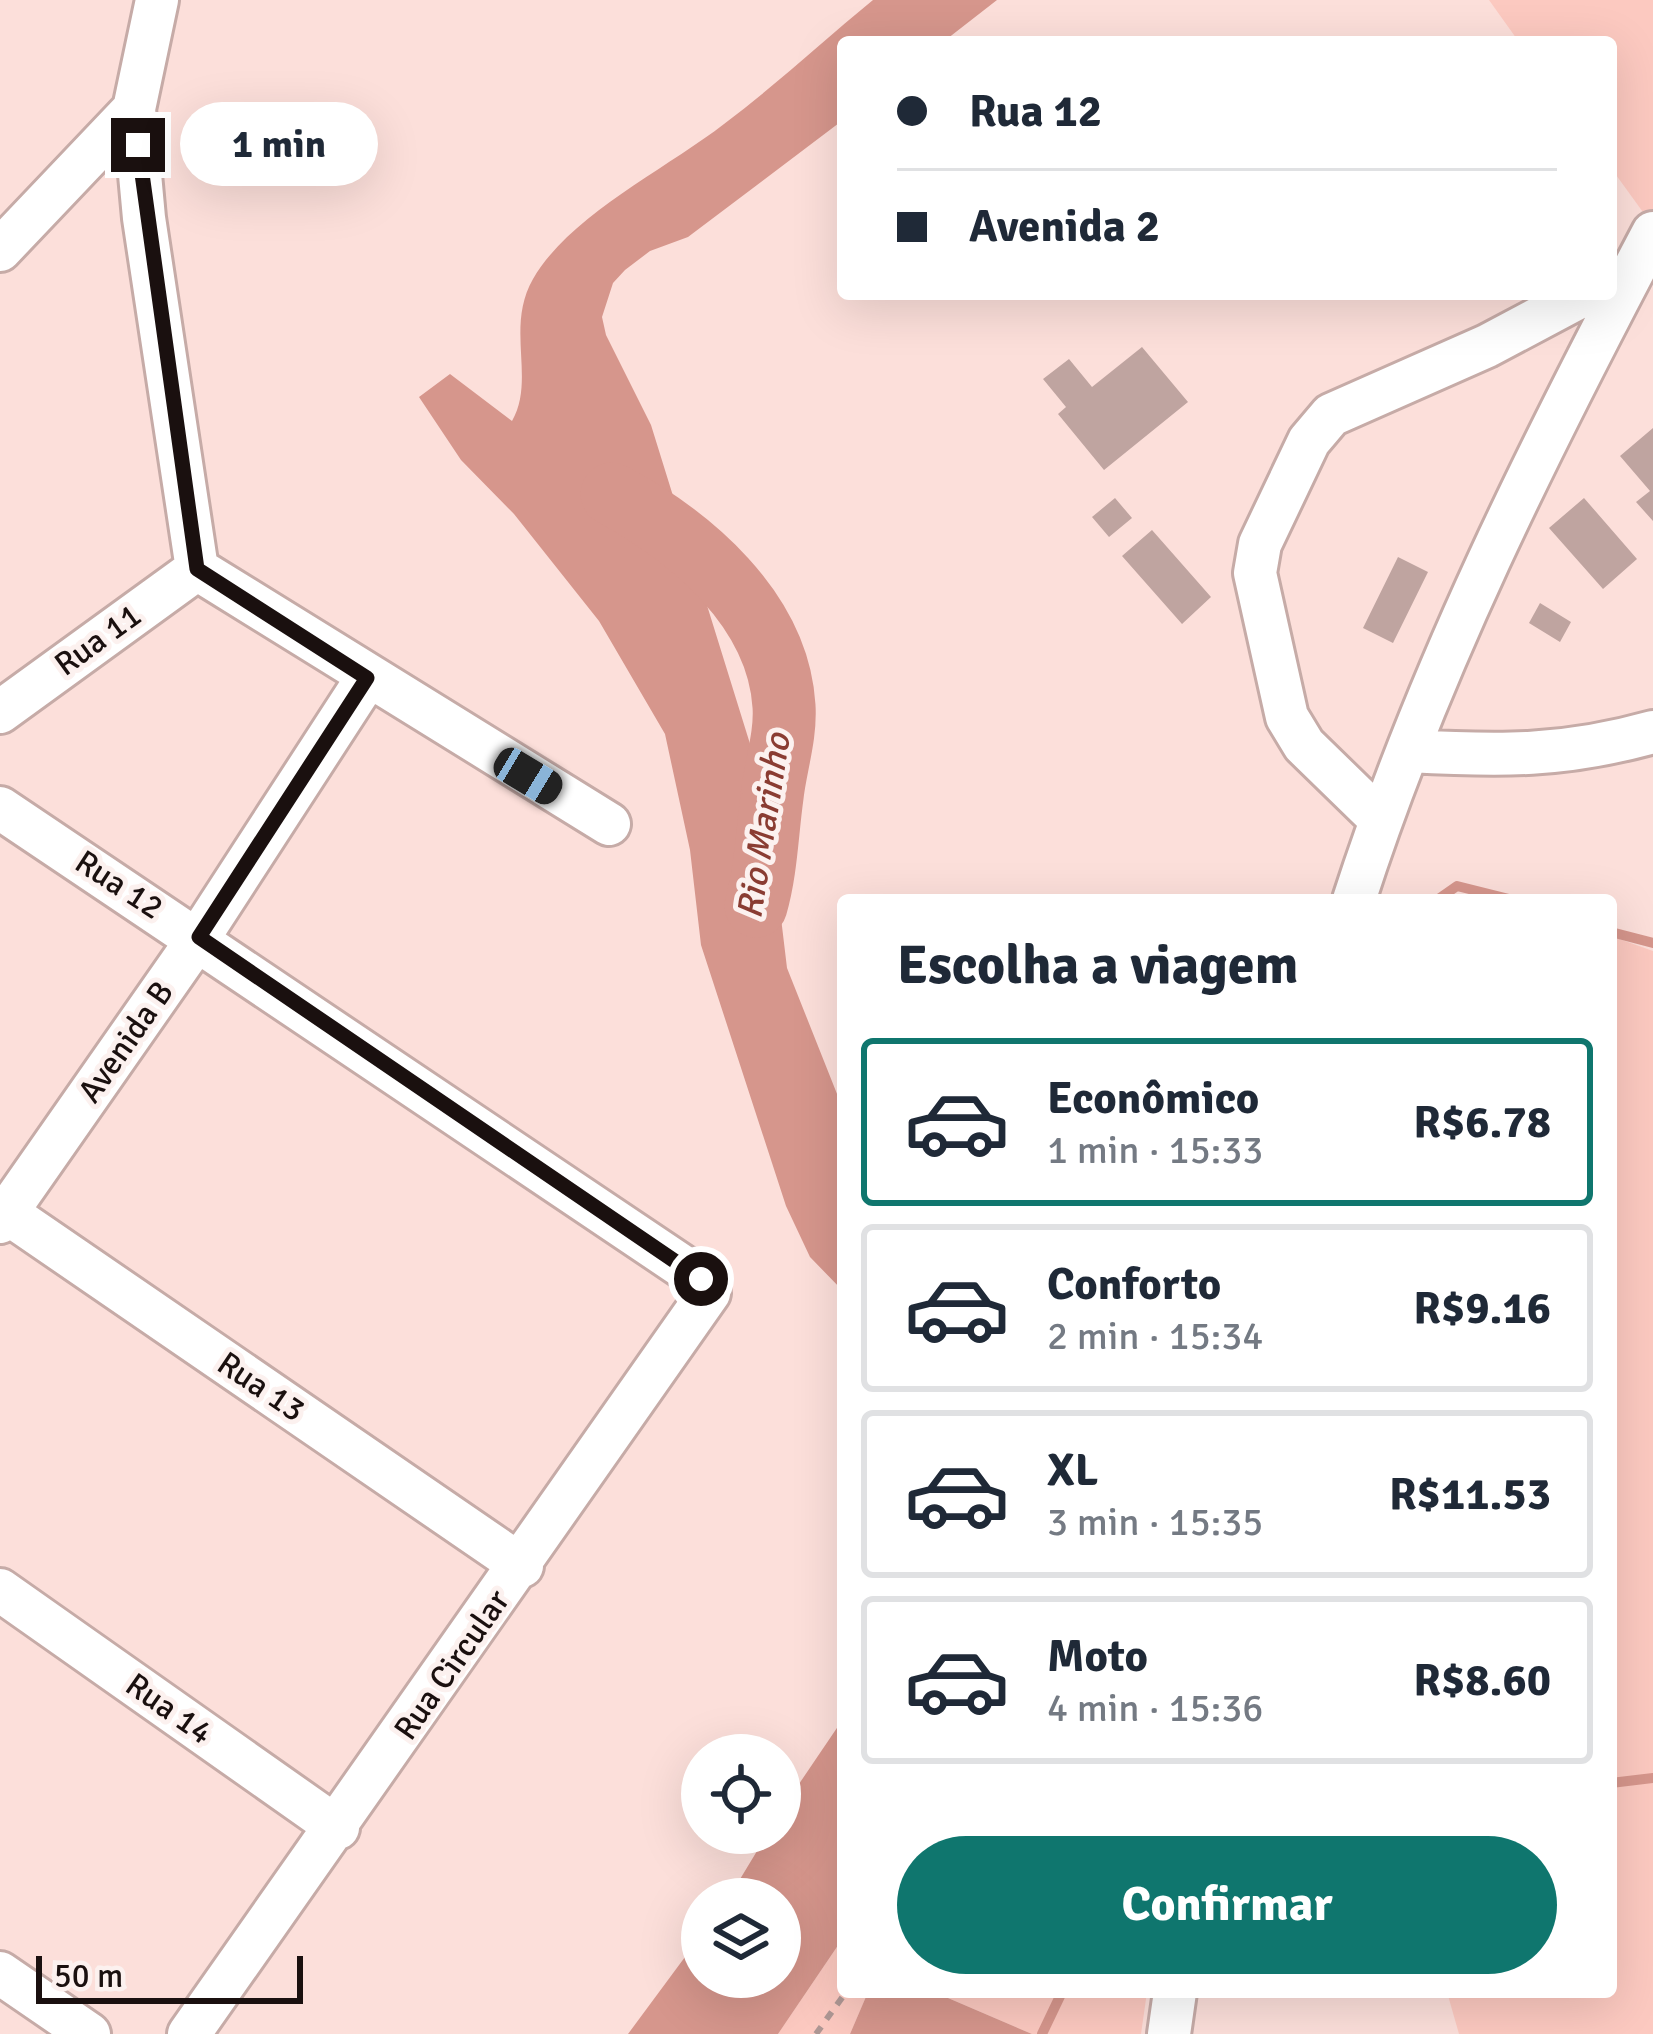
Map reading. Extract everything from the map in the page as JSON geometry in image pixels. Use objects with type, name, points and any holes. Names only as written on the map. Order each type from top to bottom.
[{"type":"street","points":[[157,0],[134,109],[144,218],[197,569],[609,824]]},
{"type":"street","points":[[0,250],[134,109]]},
{"type":"street","points":[[1617,292],[1633,260]]},
{"type":"street","points":[[1380,819],[1304,745],[1287,717],[1255,573],[1260,544],[1309,441],[1331,415],[1486,346],[1574,300]]},
{"type":"street","points":[[1356,894],[1380,819],[1525,476],[1613,300]]},
{"type":"street","name":"Rua 11","points":[[0,712],[197,569]]},
{"type":"street","name":"Avenida B","points":[[2,1214],[199,937],[367,678]]},
{"type":"street","points":[[1409,751],[1495,756],[1583,752],[1653,732]]},
{"type":"street","name":"Rua 12","points":[[0,808],[199,937],[701,1279],[709,1293]]},
{"type":"street","name":"Rua 13","points":[[2,1214],[522,1566]]},
{"type":"street","name":"Rua Circular","points":[[189,2034],[522,1566],[709,1293]]},
{"type":"street","name":"Rua 14","points":[[0,1590],[338,1828]]},
{"type":"street","points":[[0,1973],[89,2034]]},
{"type":"street","points":[[1169,2034],[1174,1998]]},
{"type":"path","points":[[816,2034],[842,1998]]},
{"type":"shaded area","points":[[1489,0],[1653,0],[1653,226],[1617,176],[1617,36],[1515,36]]},
{"type":"shaded area","points":[[1617,938],[1653,951],[1653,2034],[1459,2034],[1449,1998],[1617,1998]]},
{"type":"shaded area","points":[[837,1947],[837,1998],[865,1998],[850,2034],[778,2034]]},
{"type":"shaded area","points":[[948,1998],[1146,1998],[1141,2034],[1032,2034]]},
{"type":"water","points":[[873,0],[997,0],[951,36],[837,36],[837,125],[688,237],[650,251],[625,270],[613,283],[602,317],[606,335],[651,425],[751,747],[770,826],[787,968],[837,1094],[837,1285],[810,1257],[786,1206],[701,945],[690,850],[665,734],[599,621],[514,514],[461,460],[419,397],[450,374],[512,421],[521,388],[525,297],[549,256],[594,214],[743,109]]},
{"type":"water","points":[[837,1728],[837,1947],[778,2034],[628,2034],[681,1962],[681,1998],[801,1998],[801,1878],[741,1878],[755,1854],[801,1854],[801,1781]]},
{"type":"water","points":[[865,1998],[948,1998],[1032,2034],[850,2034]]},
{"type":"building","points":[[1142,347],[1188,402],[1104,470],[1058,414],[1066,407],[1043,379],[1069,359],[1092,387]]},
{"type":"building","points":[[1653,428],[1653,521],[1636,502],[1650,491],[1620,456]]},
{"type":"building","points":[[1115,498],[1132,518],[1109,537],[1092,517]]},
{"type":"building","points":[[1584,498],[1637,559],[1603,589],[1549,528]]},
{"type":"building","points":[[1152,530],[1211,597],[1182,624],[1122,556]]},
{"type":"building","points":[[1398,557],[1428,572],[1393,643],[1363,628]]},
{"type":"building","points":[[1540,603],[1571,622],[1560,642],[1529,623]]},
{"type":"waterway","name":"Rio Marinho","points":[[612,494],[671,531],[725,579],[766,638],[778,671],[783,729],[756,906]]},
{"type":"waterway","points":[[1446,894],[1457,886],[1489,894]]},
{"type":"waterway","points":[[1617,934],[1653,943]]},
{"type":"waterway","points":[[1617,1782],[1653,1778]]},
{"type":"waterway","points":[[1042,2034],[1059,1998]]},
{"type":"route","points":[[138,145],[144,218],[197,569],[367,678],[199,937],[701,1279]]}]
